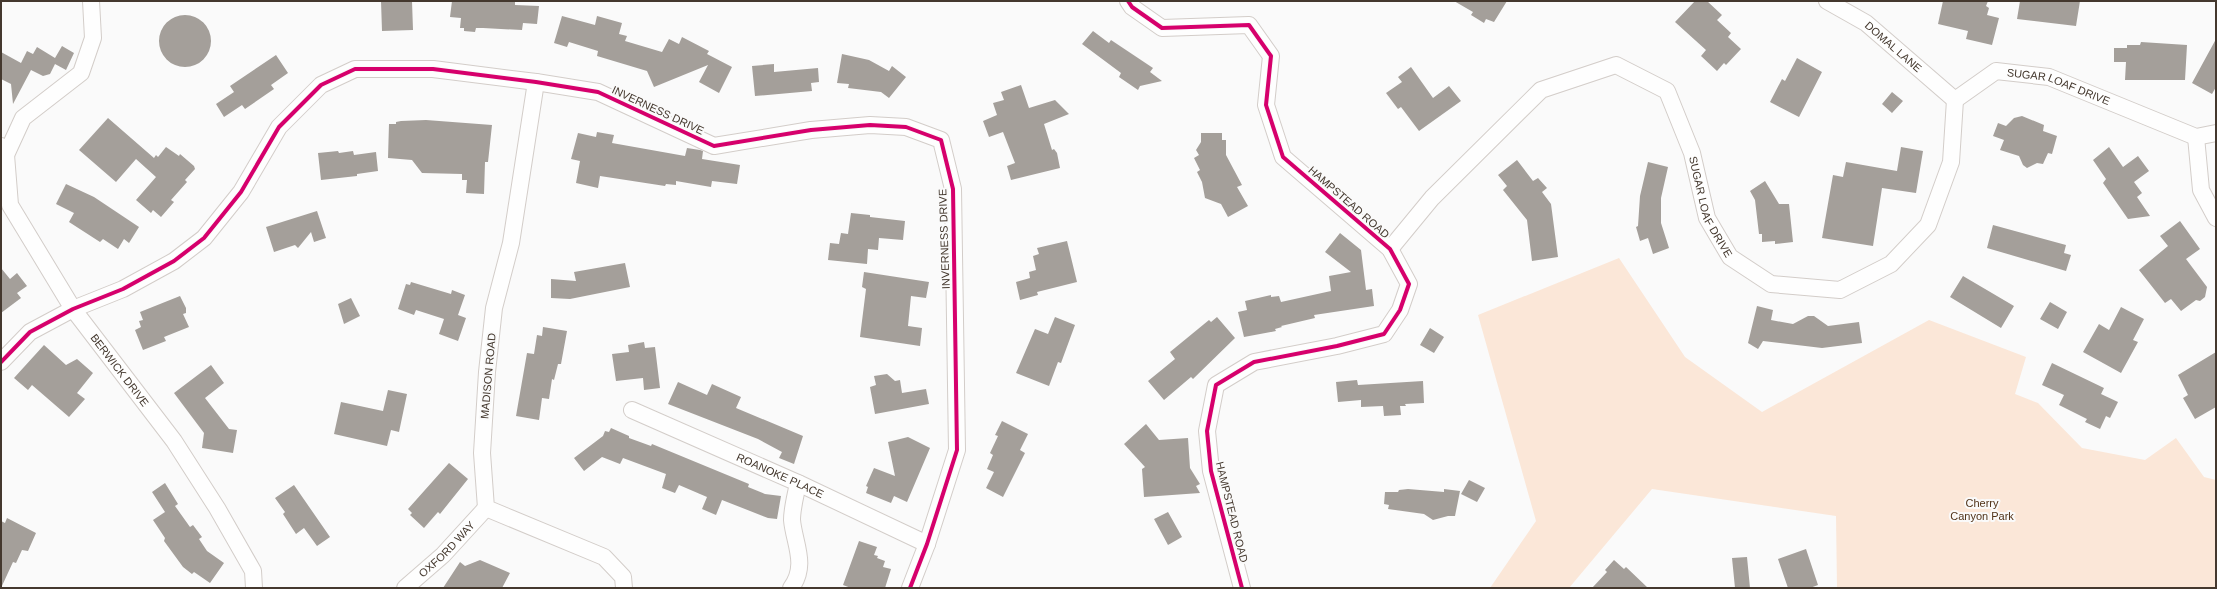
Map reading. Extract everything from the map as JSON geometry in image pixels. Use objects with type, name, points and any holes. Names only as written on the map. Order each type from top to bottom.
[{"type":"street","points":[[4,150],[23,118],[81,73],[93,38],[91,1]]},
{"type":"street","name":"HAMPSTEAD ROAD","points":[[1128,1],[1132,7],[1162,28],[1249,25],[1271,56],[1266,106],[1283,157],[1390,249],[1409,284],[1400,310],[1384,334],[1337,346],[1254,362],[1216,385],[1207,431],[1211,471],[1242,588]]},
{"type":"street","name":"DOMAL LANE","points":[[1827,1],[1866,23],[1955,100]]},
{"type":"street","name":"SUGAR LOAF DRIVE","points":[[1390,249],[1432,198],[1541,90],[1616,65],[1667,91],[1692,153],[1707,218],[1730,257],[1771,284],[1840,290],[1891,264],[1928,225],[1951,162],[1955,100],[1996,71],[2049,77],[2196,137]]},
{"type":"street","name":"INVERNESS DRIVE","points":[[1,362],[30,332],[73,309],[123,289],[174,261],[204,238],[241,192],[279,127],[320,85],[355,69],[433,69],[536,82],[598,92],[714,146],[811,130],[870,125],[906,127],[941,140],[952,189],[957,450],[927,544],[910,588]]},
{"type":"street","name":"MADISON ROAD","points":[[486,508],[482,453],[487,372],[494,308],[511,243],[536,82]]},
{"type":"street","points":[[2216,133],[2196,137],[2201,190],[2216,218]]},
{"type":"street","name":"BERWICK DRIVE","points":[[4,150],[10,205],[73,309],[174,442],[217,508],[253,571],[254,588]]},
{"type":"street","name":"ROANOKE PLACE","points":[[632,410],[798,483],[927,544]]},
{"type":"street","points":[[791,588],[797,580],[799,550],[792,519],[798,483]]},
{"type":"street","points":[[486,508],[604,557],[623,577],[624,588]]},
{"type":"street","name":"OXFORD WAY","points":[[405,588],[443,555],[486,508]]},
{"type":"green space","name":"Cherry Canyon Park","points":[[1619,258],[1685,357],[1762,412],[1929,320],[2026,357],[2015,394],[2038,403],[2082,448],[2145,460],[2176,438],[2204,477],[2216,480],[2216,588],[1837,588],[1836,516],[1652,489],[1569,588],[1490,588],[1536,521],[1478,315]]},
{"type":"building","points":[[381,1],[412,1],[413,30],[382,31]]},
{"type":"building","points":[[452,1],[504,1],[515,2],[515,5],[539,6],[537,24],[523,23],[522,30],[476,28],[475,32],[464,31],[464,28],[460,28],[461,18],[450,17]]},
{"type":"building","points":[[1454,1],[1507,1],[1494,22],[1486,19],[1484,23],[1471,15],[1473,12]]},
{"type":"building","points":[[1695,1],[1707,1],[1722,15],[1717,20],[1731,33],[1728,37],[1741,49],[1726,65],[1724,63],[1717,71],[1701,56],[1706,50],[1675,22]]},
{"type":"building","points":[[1943,1],[1988,1],[1986,6],[1989,8],[1987,15],[1999,18],[1992,45],[1966,39],[1968,31],[1938,24]]},
{"type":"building","points":[[2020,1],[2080,1],[2076,26],[2017,19]]},
{"type":"building","points":[[185,15],[195,17],[203,23],[209,31],[211,41],[209,51],[203,59],[195,65],[185,67],[175,65],[167,59],[161,51],[159,41],[161,31],[167,23],[175,17]]},
{"type":"building","points":[[562,16],[595,25],[597,16],[622,23],[619,34],[627,36],[625,41],[662,52],[669,39],[679,44],[682,37],[709,51],[707,54],[732,67],[719,93],[699,82],[708,65],[654,87],[647,71],[597,56],[598,51],[569,42],[567,47],[554,43]]},
{"type":"building","points":[[1093,31],[1109,43],[1111,40],[1153,68],[1150,72],[1162,81],[1140,86],[1138,90],[1119,77],[1121,73],[1082,44]]},
{"type":"building","points":[[2216,39],[2216,87],[2212,94],[2192,83]]},
{"type":"building","points":[[2141,42],[2187,45],[2185,80],[2125,80],[2126,62],[2114,62],[2114,48],[2127,48],[2127,45],[2140,45]]},
{"type":"building","points":[[62,46],[74,53],[66,70],[55,64],[50,74],[43,76],[31,70],[13,104],[11,84],[1,79],[1,52],[21,63],[27,51],[33,54],[37,47],[55,58]]},
{"type":"building","points":[[842,54],[869,60],[889,71],[892,66],[906,77],[889,98],[881,92],[848,88],[849,84],[837,83]]},
{"type":"building","points":[[276,55],[288,73],[271,85],[274,89],[245,109],[242,105],[224,117],[216,104],[234,92],[230,86]]},
{"type":"building","points":[[1797,58],[1822,72],[1799,117],[1770,102],[1782,79],[1785,81]]},
{"type":"building","points":[[774,64],[774,72],[818,68],[819,82],[811,83],[812,91],[755,96],[752,66]]},
{"type":"building","points":[[1411,67],[1433,98],[1449,86],[1461,101],[1419,131],[1401,107],[1398,109],[1386,93],[1402,82],[1398,77]]},
{"type":"building","points":[[1021,85],[1029,108],[1055,100],[1069,114],[1044,124],[1052,150],[1054,149],[1057,153],[1060,168],[1011,180],[1007,166],[1015,163],[1003,132],[989,137],[983,121],[997,115],[993,103],[1004,100],[1001,92]]},
{"type":"building","points":[[1892,92],[1903,101],[1892,113],[1882,104]]},
{"type":"building","points":[[2022,116],[2044,125],[2043,131],[2057,136],[2052,154],[2048,153],[2043,164],[2037,163],[2027,168],[2023,165],[2019,156],[2000,150],[2004,140],[1993,136],[1998,123],[2006,126],[2014,118]]},
{"type":"building","points":[[108,118],[154,158],[156,155],[158,157],[166,147],[179,156],[180,154],[194,166],[195,169],[185,180],[187,182],[171,200],[174,202],[161,217],[153,210],[151,213],[136,200],[156,177],[136,159],[116,182],[79,150]]},
{"type":"building","points":[[426,120],[492,125],[488,162],[485,162],[484,194],[466,193],[467,180],[462,180],[462,174],[422,173],[412,160],[388,158],[389,124],[396,124],[396,122],[401,121]]},
{"type":"building","points":[[597,132],[614,135],[612,143],[685,156],[687,148],[703,151],[702,159],[740,165],[737,184],[712,181],[711,187],[676,181],[676,185],[666,184],[665,186],[600,176],[598,188],[576,183],[580,161],[571,159],[578,133],[596,137]]},
{"type":"building","points":[[1201,133],[1222,133],[1222,140],[1226,140],[1226,155],[1242,185],[1237,187],[1248,206],[1228,217],[1221,204],[1205,198],[1202,182],[1197,172],[1200,170],[1194,158],[1199,155],[1196,150],[1201,142]]},
{"type":"building","points":[[1901,147],[1923,151],[1916,193],[1882,188],[1873,246],[1822,238],[1833,175],[1843,177],[1846,162],[1897,171]]},
{"type":"building","points":[[2109,147],[2123,167],[2138,156],[2149,171],[2134,182],[2142,193],[2137,197],[2150,216],[2128,219],[2103,183],[2106,179],[2093,160]]},
{"type":"building","points":[[338,151],[339,153],[353,151],[354,155],[376,152],[378,171],[357,174],[357,176],[321,180],[318,153]]},
{"type":"building","points":[[1517,160],[1533,181],[1538,178],[1547,188],[1542,192],[1551,204],[1558,257],[1532,261],[1527,220],[1503,190],[1507,186],[1498,175]]},
{"type":"building","points":[[1648,162],[1668,167],[1661,198],[1661,223],[1669,248],[1653,254],[1648,238],[1640,241],[1636,227],[1638,226],[1640,196]]},
{"type":"building","points":[[1765,181],[1779,204],[1789,204],[1793,242],[1775,244],[1775,241],[1762,242],[1762,234],[1759,234],[1755,200],[1750,191]]},
{"type":"building","points":[[66,184],[94,197],[139,227],[129,243],[124,239],[118,249],[103,239],[100,242],[69,222],[74,213],[56,204]]},
{"type":"building","points":[[317,211],[326,238],[314,242],[311,232],[298,248],[295,245],[274,252],[266,227]]},
{"type":"building","points":[[851,213],[905,221],[903,240],[879,238],[878,250],[868,249],[867,264],[828,260],[830,243],[839,244],[841,233],[848,234]]},
{"type":"building","points":[[2180,221],[2200,249],[2186,259],[2207,287],[2205,297],[2200,301],[2196,300],[2181,311],[2171,299],[2165,303],[2139,270],[2168,246],[2160,236]]},
{"type":"building","points":[[1993,225],[2066,245],[2064,253],[2071,255],[2066,271],[1987,248]]},
{"type":"building","points":[[1340,233],[1361,250],[1366,290],[1372,289],[1374,306],[1314,315],[1315,318],[1281,326],[1282,327],[1275,329],[1276,331],[1244,337],[1238,312],[1247,310],[1245,301],[1271,295],[1271,297],[1279,296],[1281,302],[1331,291],[1329,276],[1351,272],[1325,252]]},
{"type":"building","points":[[1067,241],[1077,282],[1037,292],[1038,295],[1020,300],[1016,282],[1030,278],[1029,272],[1036,270],[1033,256],[1039,254],[1037,248]]},
{"type":"building","points":[[625,263],[630,287],[570,299],[551,298],[551,279],[576,281],[574,272]]},
{"type":"building","points":[[1,268],[10,279],[17,273],[27,286],[17,293],[21,298],[1,313]]},
{"type":"building","points":[[864,272],[929,282],[926,298],[911,296],[908,326],[922,328],[920,346],[860,337],[866,289],[862,287]]},
{"type":"building","points":[[1963,276],[2014,306],[2001,328],[1950,297]]},
{"type":"building","points":[[411,282],[451,294],[452,290],[465,295],[458,315],[466,318],[458,341],[439,334],[444,319],[416,310],[414,315],[398,309],[406,284],[410,285]]},
{"type":"building","points":[[180,296],[186,308],[186,313],[183,314],[189,327],[164,337],[166,341],[143,350],[135,330],[141,327],[139,321],[143,320],[140,312]]},
{"type":"building","points":[[351,298],[360,316],[344,324],[338,304]]},
{"type":"building","points":[[2050,302],[2067,312],[2058,329],[2040,319]]},
{"type":"building","points":[[1757,306],[1773,310],[1771,320],[1793,324],[1808,316],[1814,316],[1828,326],[1859,322],[1862,343],[1822,348],[1763,341],[1758,349],[1748,343]]},
{"type":"building","points":[[2121,307],[2144,319],[2133,340],[2138,342],[2121,373],[2083,352],[2099,324],[2109,330]]},
{"type":"building","points":[[1055,317],[1075,325],[1061,363],[1058,362],[1049,386],[1016,373],[1035,329],[1048,334]]},
{"type":"building","points":[[1217,317],[1235,338],[1193,379],[1191,377],[1164,400],[1148,381],[1175,359],[1170,352],[1209,320],[1211,322]]},
{"type":"building","points":[[543,327],[567,331],[561,364],[558,364],[554,380],[552,379],[549,399],[542,398],[539,420],[516,416],[527,353],[534,354],[537,335],[542,336]]},
{"type":"building","points":[[1430,328],[1444,337],[1434,353],[1420,345]]},
{"type":"building","points":[[644,342],[645,348],[655,347],[660,388],[644,390],[643,378],[616,381],[612,354],[629,352],[628,345]]},
{"type":"building","points":[[44,345],[66,365],[77,359],[93,373],[77,393],[85,399],[69,417],[32,385],[28,390],[14,378]]},
{"type":"building","points":[[2216,352],[2216,407],[2195,419],[2183,398],[2188,395],[2178,375]]},
{"type":"building","points":[[2052,363],[2104,388],[2101,394],[2118,402],[2110,418],[2106,416],[2100,429],[2085,422],[2087,419],[2059,405],[2064,395],[2042,385]]},
{"type":"building","points":[[211,365],[224,383],[205,398],[229,429],[237,430],[233,453],[202,448],[204,433],[174,393]]},
{"type":"building","points":[[887,374],[895,381],[900,380],[902,393],[926,389],[929,404],[875,414],[870,387],[876,385],[874,376]]},
{"type":"building","points":[[1357,380],[1358,385],[1423,381],[1424,403],[1405,404],[1406,406],[1400,406],[1401,415],[1384,416],[1383,406],[1361,407],[1361,400],[1338,402],[1336,382]]},
{"type":"building","points":[[678,382],[707,395],[712,384],[741,397],[736,408],[803,436],[794,464],[779,458],[782,452],[758,439],[668,404]]},
{"type":"building","points":[[388,390],[407,394],[399,432],[391,430],[387,446],[334,434],[341,402],[383,411]]},
{"type":"building","points":[[1002,421],[1028,434],[1020,450],[1025,453],[1003,497],[986,488],[994,472],[987,469],[993,455],[990,453],[998,436],[995,435]]},
{"type":"building","points":[[1146,424],[1159,440],[1188,438],[1190,468],[1200,484],[1196,486],[1200,493],[1144,497],[1142,469],[1145,467],[1124,444]]},
{"type":"building","points":[[611,428],[629,436],[629,438],[651,446],[652,444],[749,484],[748,487],[765,494],[781,496],[777,519],[768,518],[722,500],[716,515],[702,509],[707,497],[679,485],[675,493],[662,488],[666,474],[623,458],[620,464],[602,457],[584,471],[574,458],[603,436],[605,431],[609,432]]},
{"type":"building","points":[[908,437],[930,448],[907,502],[894,496],[891,503],[866,493],[868,487],[866,486],[874,468],[895,476],[888,442]]},
{"type":"building","points":[[449,463],[468,479],[440,514],[438,512],[424,528],[410,515],[412,513],[408,509]]},
{"type":"building","points":[[1469,480],[1485,488],[1477,502],[1461,494]]},
{"type":"building","points":[[165,483],[178,504],[175,506],[190,527],[193,525],[202,537],[199,539],[207,551],[224,563],[210,583],[194,572],[192,574],[183,567],[164,541],[165,538],[153,520],[165,512],[152,492]]},
{"type":"building","points":[[294,485],[330,537],[317,546],[304,528],[296,534],[283,514],[285,512],[275,498]]},
{"type":"building","points":[[1408,489],[1444,492],[1444,489],[1460,491],[1455,516],[1448,516],[1433,520],[1424,514],[1388,509],[1389,505],[1384,504],[1385,492],[1398,492],[1399,490]]},
{"type":"building","points":[[1168,512],[1182,537],[1168,545],[1154,519]]},
{"type":"building","points":[[7,518],[36,533],[28,551],[22,550],[16,563],[13,562],[1,588],[1,521],[5,523]]},
{"type":"building","points":[[859,541],[877,547],[874,555],[885,561],[883,567],[891,569],[885,588],[851,588],[843,585]]},
{"type":"building","points":[[1806,549],[1818,585],[1810,588],[1788,588],[1778,559]]},
{"type":"building","points":[[1747,557],[1750,588],[1735,588],[1732,558]]},
{"type":"building","points":[[480,560],[510,573],[502,588],[443,588],[460,562],[465,566]]},
{"type":"building","points":[[1614,560],[1624,569],[1626,567],[1648,588],[1592,588],[1607,572],[1605,570]]},
{"type":"cycle path","points":[[1128,1],[1132,7],[1162,28],[1249,25],[1271,56],[1266,105],[1283,157],[1390,249],[1409,284],[1400,310],[1384,334],[1337,346],[1254,362],[1216,385],[1207,431],[1211,471],[1242,588]]},
{"type":"cycle path","points":[[1,362],[30,332],[73,309],[123,289],[174,261],[204,238],[241,192],[279,127],[321,85],[355,69],[433,69],[536,82],[598,92],[714,146],[811,130],[870,125],[906,127],[941,140],[953,189],[957,450],[927,544],[910,588]]}]
